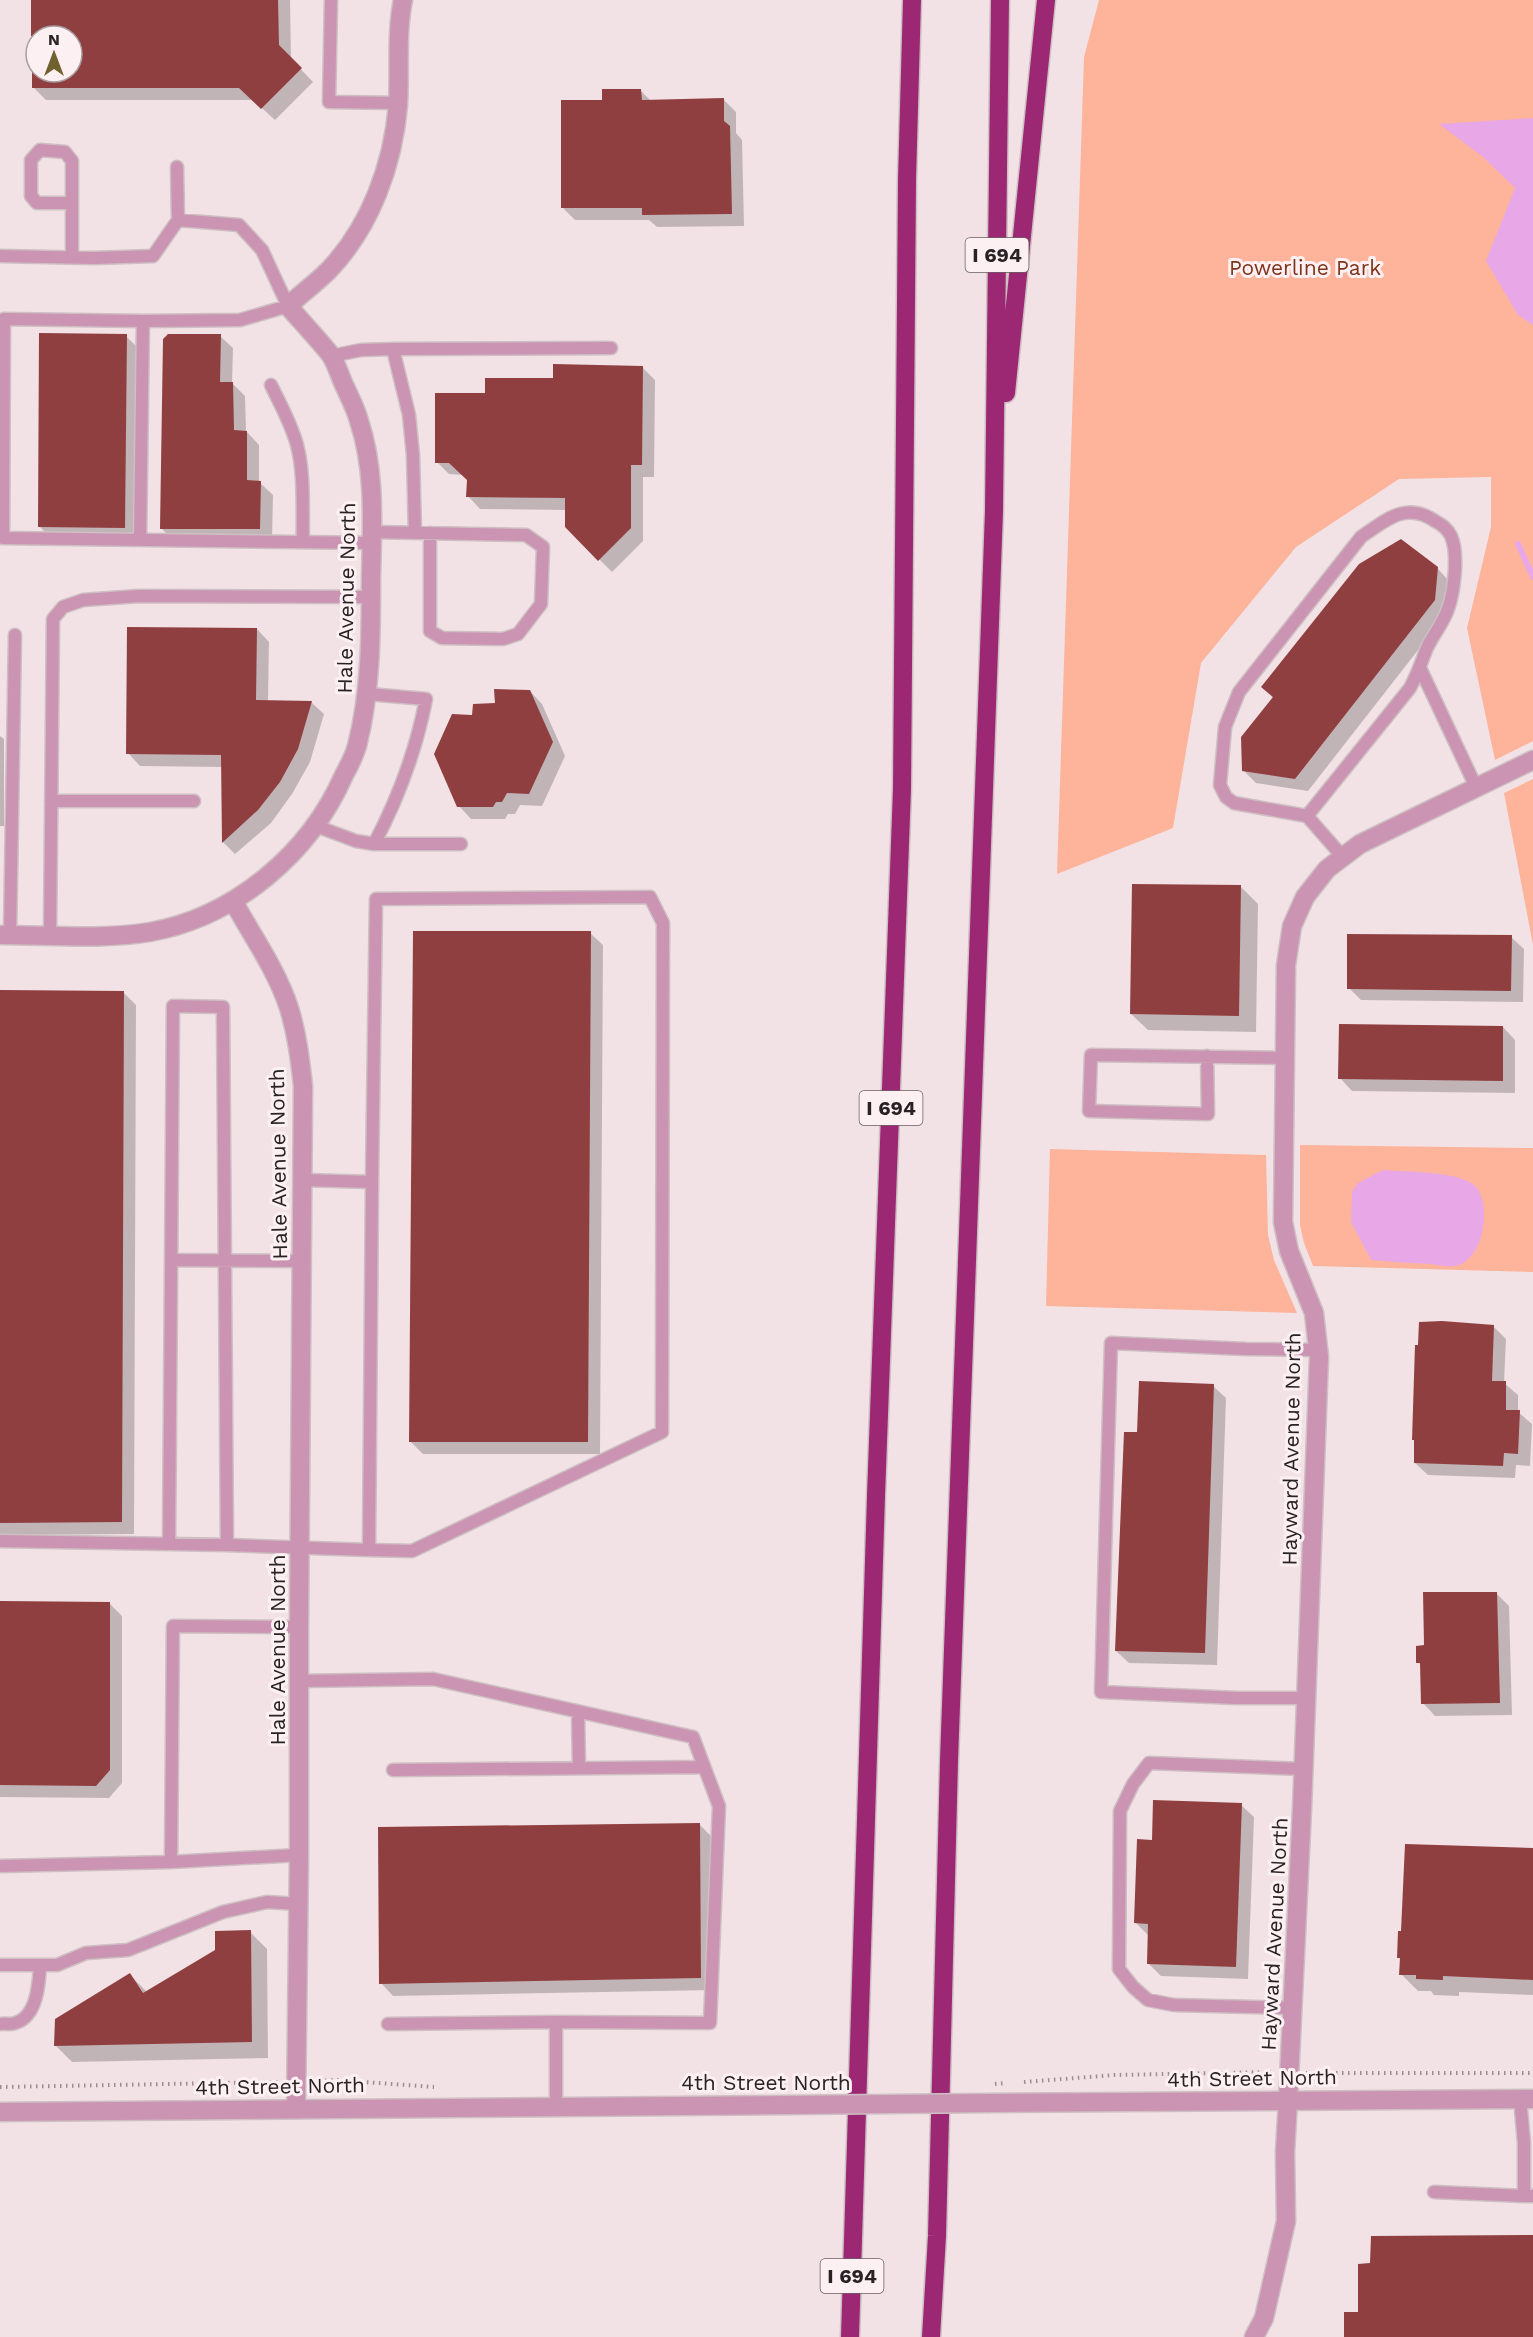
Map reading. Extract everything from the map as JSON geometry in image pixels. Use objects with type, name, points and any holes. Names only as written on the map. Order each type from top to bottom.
[{"type":"highway","name":"I 694","points":[[850,2337],[876,1496],[902,789],[907,204],[912,0]]},
{"type":"highway","name":"I 694","points":[[931,2337],[937,2212],[949,1752],[994,511],[1000,0]]},
{"type":"highway","points":[[994,511],[1046,0]]},
{"type":"street","points":[[288,306],[329,270],[347,248],[366,218],[380,185],[393,145],[398,103],[403,0]]},
{"type":"street","name":"Hale Avenue North","points":[[288,306],[331,356],[359,420],[368,455],[372,501],[368,694],[356,749],[337,792],[316,826],[294,852],[266,877],[233,901],[284,996],[299,1047],[303,1086],[296,2109]]},
{"type":"street","name":"Hayward Avenue North","points":[[1254,2337],[1264,2318],[1286,2221],[1285,2152],[1294,2008],[1319,1350],[1314,1313],[1290,1255],[1283,1226],[1285,976],[1292,926],[1311,888],[1342,856],[1372,838],[1533,760]]},
{"type":"street","points":[[5,935],[114,936],[152,932],[195,918],[233,901]]},
{"type":"street","name":"4th Street North","points":[[0,2112],[1526,2098]]},
{"type":"lane","points":[[331,0],[329,102],[398,103]]},
{"type":"lane","points":[[72,203],[37,203],[31,196],[31,160],[40,150],[64,152],[72,161],[72,203],[72,257]]},
{"type":"lane","points":[[0,256],[153,256],[178,220],[177,167]]},
{"type":"lane","points":[[178,220],[239,225],[262,250],[288,306],[240,320],[4,319],[3,538],[303,542],[415,533],[430,533],[526,535],[543,547],[541,604],[518,634],[503,639],[442,638],[430,631],[430,533]]},
{"type":"lane","points":[[140,540],[143,321]]},
{"type":"lane","points":[[331,356],[361,350],[393,349],[611,348]]},
{"type":"lane","points":[[393,349],[410,425],[415,533]]},
{"type":"lane","points":[[271,385],[290,424],[297,447],[302,492],[303,542]]},
{"type":"lane","points":[[1307,816],[1410,688],[1421,670],[1426,650],[1448,610],[1455,571],[1451,536],[1443,526],[1416,511],[1402,513],[1383,522],[1361,537],[1239,692],[1225,727],[1220,785],[1226,797],[1234,803],[1307,816],[1342,856]]},
{"type":"lane","points":[[50,935],[53,619],[63,607],[83,600],[139,596],[371,597]]},
{"type":"lane","points":[[5,935],[6,850],[15,634]]},
{"type":"lane","points":[[1421,670],[1476,787]]},
{"type":"lane","points":[[368,694],[426,699],[411,762],[402,788],[374,844]]},
{"type":"lane","points":[[51,801],[194,801]]},
{"type":"lane","points":[[316,826],[356,842],[461,844]]},
{"type":"lane","points":[[0,1541],[300,1546],[369,1550],[412,1551],[662,1432],[663,923],[651,897],[376,899],[369,1550]]},
{"type":"lane","points":[[169,1544],[173,1006],[224,1007],[226,1545]]},
{"type":"lane","points":[[1208,1056],[1208,1114],[1089,1111],[1091,1055],[1208,1056],[1284,1058]]},
{"type":"lane","points":[[303,1180],[372,1182]]},
{"type":"lane","points":[[171,1260],[302,1261]]},
{"type":"lane","points":[[1306,1698],[1237,1698],[1101,1692],[1111,1343],[1319,1350]]},
{"type":"lane","points":[[171,1862],[173,1626],[299,1626]]},
{"type":"lane","points":[[299,1681],[433,1679],[693,1737],[719,1806],[710,2023],[388,2024]]},
{"type":"lane","points":[[578,1712],[579,1768]]},
{"type":"lane","points":[[1294,2008],[1174,2005],[1148,2000],[1133,1987],[1119,1969],[1120,1812],[1133,1784],[1149,1763],[1304,1769]]},
{"type":"lane","points":[[393,1770],[704,1767]]},
{"type":"lane","points":[[0,1866],[171,1862],[299,1855]]},
{"type":"lane","points":[[0,1965],[57,1965],[86,1953],[128,1950],[223,1912],[267,1902],[299,1904]]},
{"type":"lane","points":[[0,2024],[15,2023],[31,2011],[39,1982],[40,1965]]},
{"type":"lane","points":[[556,2022],[556,2096]]},
{"type":"lane","points":[[1434,2192],[1529,2196],[1524,2143],[1526,2098]]},
{"type":"path","points":[[0,2087],[336,2080],[440,2088]]},
{"type":"path","points":[[749,2086],[760,2085]]},
{"type":"green space","name":"Powerline Park","points":[[1099,0],[1533,0],[1533,741],[1495,760],[1467,628],[1491,527],[1491,477],[1399,479],[1296,547],[1201,663],[1173,828],[1057,874],[1084,57]]},
{"type":"green space","points":[[1533,779],[1533,945],[1504,793]]},
{"type":"green space","points":[[1300,1145],[1533,1148],[1533,1272],[1313,1266],[1300,1225]]},
{"type":"green space","points":[[1050,1149],[1266,1155],[1268,1235],[1274,1260],[1297,1313],[1046,1306]]},
{"type":"shaded area","points":[[1533,118],[1533,325],[1518,315],[1486,261],[1515,188],[1483,157],[1439,124]]},
{"type":"shaded area","points":[[1383,1170],[1444,1175],[1466,1180],[1474,1185],[1480,1194],[1484,1218],[1478,1244],[1472,1255],[1464,1262],[1454,1266],[1371,1260],[1351,1222],[1352,1192],[1358,1183]]},
{"type":"building","points":[[31,0],[278,0],[279,45],[302,68],[261,109],[239,88],[32,88],[32,84],[84,84],[84,24],[31,24]]},
{"type":"building","points":[[602,89],[641,89],[642,100],[724,98],[724,121],[730,126],[732,214],[642,215],[642,208],[561,208],[561,100],[602,100]]},
{"type":"building","points":[[39,333],[127,334],[125,528],[38,527]]},
{"type":"building","points":[[168,334],[221,334],[220,382],[233,382],[234,430],[247,431],[247,480],[261,481],[260,529],[160,529],[163,339]]},
{"type":"building","points":[[553,364],[643,366],[642,465],[631,465],[631,528],[598,561],[565,527],[565,498],[466,497],[467,480],[449,463],[435,463],[435,393],[485,393],[485,378],[553,378]]},
{"type":"building","points":[[1401,539],[1438,567],[1435,600],[1295,779],[1242,771],[1241,737],[1273,697],[1261,687],[1359,564]]},
{"type":"building","points":[[127,627],[257,628],[256,700],[312,701],[298,749],[280,782],[258,810],[222,843],[221,755],[126,754]]},
{"type":"building","points":[[494,689],[530,690],[553,742],[529,794],[507,793],[502,802],[496,802],[493,807],[457,807],[434,754],[452,714],[472,715],[473,704],[495,703]]},
{"type":"building","points":[[1132,884],[1241,885],[1239,1016],[1130,1014]]},
{"type":"building","points":[[413,931],[591,931],[588,1442],[409,1442]]},
{"type":"building","points":[[1347,934],[1512,935],[1511,991],[1347,989]]},
{"type":"building","points":[[0,990],[124,991],[122,1522],[0,1523]]},
{"type":"building","points":[[1339,1024],[1503,1026],[1503,1081],[1338,1079]]},
{"type":"building","points":[[1442,1321],[1494,1325],[1492,1381],[1506,1381],[1506,1410],[1520,1410],[1518,1454],[1504,1453],[1503,1466],[1414,1463],[1414,1440],[1412,1440],[1415,1345],[1418,1345],[1419,1322]]},
{"type":"building","points":[[1139,1381],[1214,1384],[1205,1653],[1115,1651],[1124,1432],[1137,1432]]},
{"type":"building","points":[[1423,1592],[1497,1592],[1500,1703],[1421,1704],[1420,1663],[1416,1663],[1416,1646],[1424,1645]]},
{"type":"building","points":[[0,1601],[110,1602],[110,1770],[96,1786],[0,1785]]},
{"type":"building","points":[[1153,1800],[1242,1803],[1236,1967],[1147,1964],[1148,1924],[1134,1923],[1137,1839],[1152,1840]]},
{"type":"building","points":[[700,1823],[701,1978],[379,1984],[378,1827]]},
{"type":"building","points":[[1405,1844],[1533,1848],[1533,1980],[1443,1976],[1443,1980],[1416,1979],[1416,1975],[1399,1975],[1398,1931],[1401,1931]]},
{"type":"building","points":[[251,1930],[252,2042],[54,2046],[55,2019],[130,1973],[143,1993],[215,1950],[215,1931]]},
{"type":"building","points":[[1533,2235],[1533,2337],[1344,2337],[1344,2312],[1358,2312],[1358,2264],[1370,2263],[1371,2236]]},
{"type":"waterway","points":[[1518,544],[1533,577]]}]
